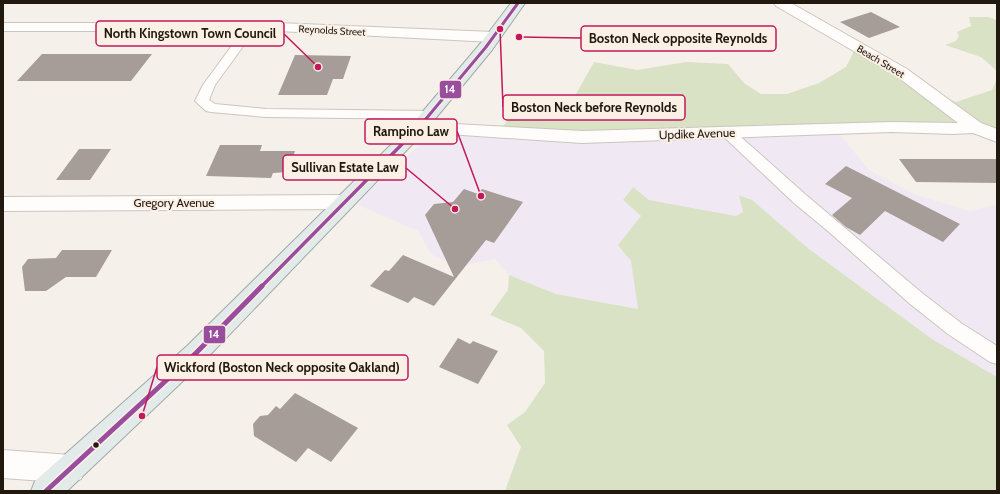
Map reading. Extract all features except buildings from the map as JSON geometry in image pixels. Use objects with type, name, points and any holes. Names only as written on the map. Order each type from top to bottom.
[{"type":"main road","points":[[46,491],[196,353],[425,121],[493,37],[518,3]]},
{"type":"street","name":"Beach Street","points":[[781,3],[901,72],[975,127]]},
{"type":"street","name":"Reynolds Street","points":[[3,27],[278,27],[493,37]]},
{"type":"street","name":"Updike Avenue","points":[[425,121],[582,137],[891,127],[953,129],[975,127]]},
{"type":"street","points":[[975,127],[997,136]]},
{"type":"street","name":"Gregory Avenue","points":[[3,204],[345,202]]},
{"type":"street","points":[[3,464],[71,468]]},
{"type":"lane","points":[[251,27],[209,85],[202,101],[211,108],[266,113],[425,121]]},
{"type":"lane","points":[[728,133],[801,200],[888,276],[948,324],[977,345],[997,356]]},
{"type":"shaded area","points":[[439,127],[838,132],[869,170],[916,195],[970,211],[997,204],[997,377],[932,339],[809,249],[752,200],[740,195],[743,212],[736,216],[649,200],[633,187],[623,200],[641,216],[618,245],[631,261],[639,309],[556,294],[509,275],[495,259],[457,267],[431,254],[418,231],[358,205],[363,197]]},
{"type":"green space","points":[[969,17],[988,17],[997,20],[997,71],[981,57],[945,45],[956,41],[959,36],[957,32],[971,26]]},
{"type":"green space","points":[[856,47],[948,99],[956,102],[992,90],[997,79],[997,133],[903,128],[585,139],[500,129],[509,119],[571,103],[594,62],[637,70],[686,62],[728,64],[744,83],[761,94],[787,94],[819,83],[846,67]]},
{"type":"green space","points":[[633,187],[649,200],[736,216],[743,212],[739,195],[752,200],[809,249],[932,339],[997,377],[997,491],[505,491],[521,447],[507,425],[525,412],[545,383],[544,351],[521,328],[490,315],[508,290],[509,275],[556,294],[638,309],[631,261],[618,245],[641,216],[623,200]]},
{"type":"transit line","name":"14","points":[[46,491],[196,353],[419,127],[486,47],[518,3]]},
{"type":"place","name":"Boston Neck before Reynolds","points":[[500,29]]},
{"type":"place","name":"Boston Neck opposite Reynolds","points":[[519,37]]},
{"type":"place","name":"North Kingstown Town Council","points":[[318,67]]},
{"type":"place","name":"Rampino Law","points":[[481,196]]},
{"type":"place","name":"Sullivan Estate Law","points":[[455,209]]},
{"type":"place","name":"Wickford (Boston Neck opposite Oakland)","points":[[142,416]]}]
